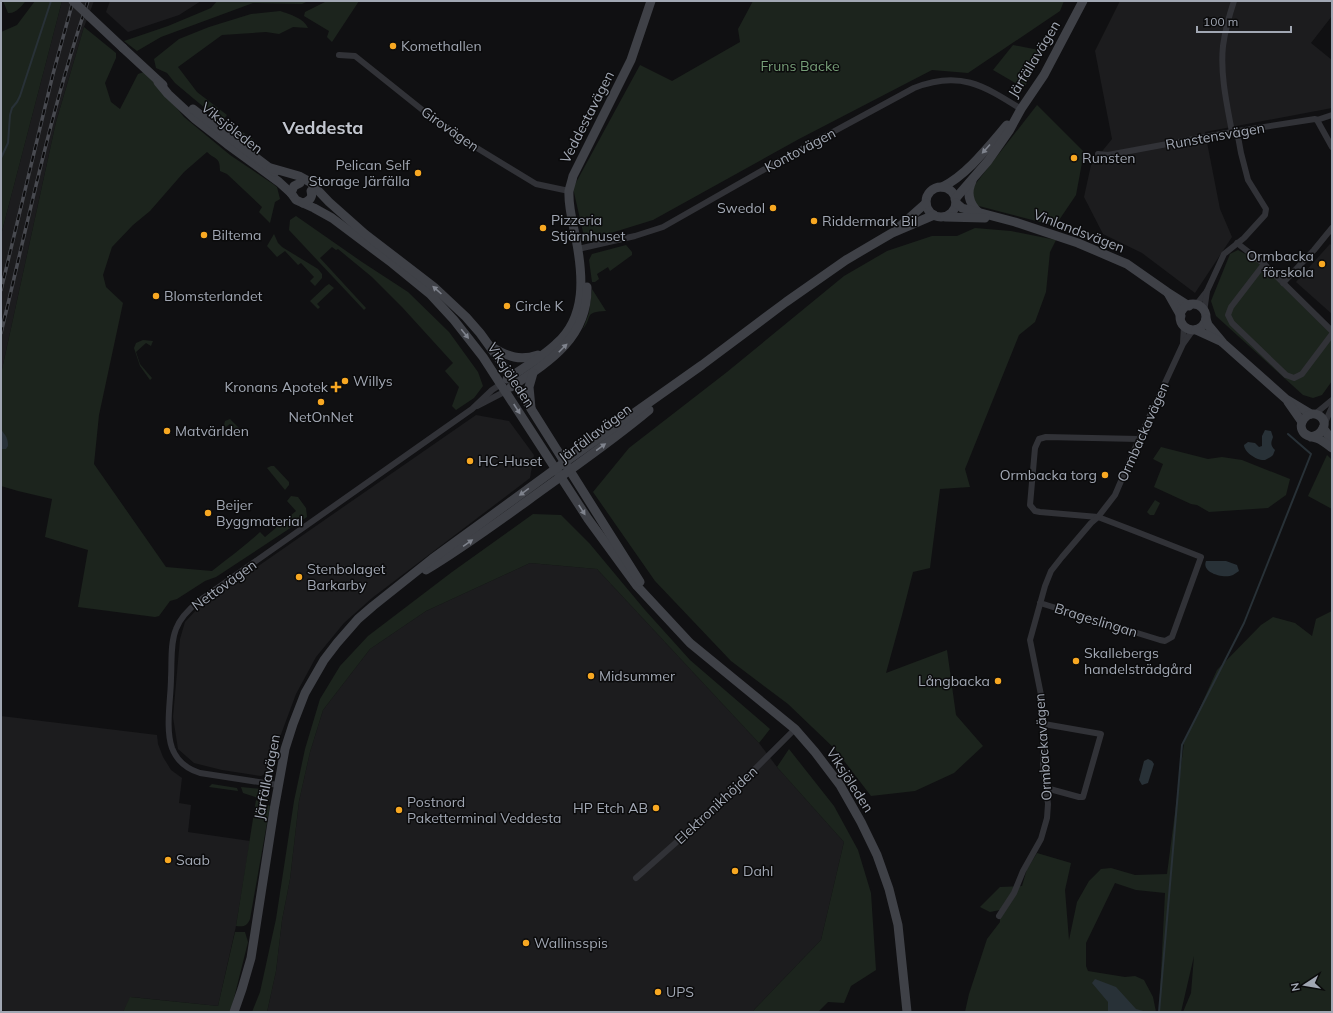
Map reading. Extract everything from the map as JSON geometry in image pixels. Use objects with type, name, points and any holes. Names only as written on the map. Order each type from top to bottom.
[{"type":"street","name":"Viksjöleden","points":[[73,1],[158,82],[180,106],[227,144],[270,175],[291,193]]},
{"type":"street","name":"Veddestavägen","points":[[503,388],[510,377],[547,352],[558,343],[570,328],[579,304],[582,286],[569,191],[573,176],[631,60],[651,1]]},
{"type":"street","name":"Järfällavägen","points":[[955,201],[988,161],[1009,131],[1021,109],[1044,75],[1083,1]]},
{"type":"street","points":[[1195,330],[1202,326],[1205,315],[1207,291],[1224,254],[1244,238],[1265,215],[1266,209],[1248,180],[1227,106],[1223,75],[1223,48],[1228,21],[1234,1]]},
{"type":"street","name":"Girovägen","points":[[339,54],[355,56],[424,112],[472,145],[536,184],[569,191]]},
{"type":"street","name":"Kontovägen","points":[[578,249],[634,236],[663,226],[914,88],[925,84],[936,81],[967,81],[982,86],[1021,109]]},
{"type":"street","name":"Viksjöleden","points":[[158,82],[282,177],[300,183]]},
{"type":"street","name":"Järfällavägen","points":[[942,187],[952,182],[982,153],[1021,109]]},
{"type":"street","name":"Runstensvägen","points":[[1098,154],[1108,155],[1235,132],[1315,119],[1317,120],[1332,115]]},
{"type":"street","points":[[1317,120],[1332,146]]},
{"type":"street","name":"Viksjöleden","points":[[271,168],[299,176],[310,182],[329,202],[365,234],[434,287],[466,317],[490,346],[568,466],[653,603]]},
{"type":"street","points":[[974,178],[969,186],[969,198],[972,207],[978,212]]},
{"type":"street","points":[[300,183],[306,184],[311,191],[311,198],[303,203],[296,200],[291,193],[294,186],[300,183]]},
{"type":"street","points":[[942,187],[949,190],[955,201],[954,210],[945,217],[934,215],[928,210],[926,198],[930,191],[942,187]]},
{"type":"street","name":"Viksjöleden","points":[[311,191],[330,211],[365,234]]},
{"type":"street","name":"Vinlandsvägen","points":[[955,201],[962,208],[1015,222],[1078,243],[1127,264],[1167,292],[1192,305]]},
{"type":"street","name":"Järfällavägen","points":[[892,233],[926,202]]},
{"type":"street","name":"Viksjöleden","points":[[303,203],[332,218],[416,282],[443,308],[483,357],[558,473],[621,566],[637,586],[690,643],[795,729],[840,785],[861,822],[877,855],[889,889],[898,925],[907,1012]]},
{"type":"street","name":"Järfällavägen","points":[[234,1012],[251,958],[285,749],[293,724],[306,693],[320,667],[337,643],[358,619],[432,559],[568,466],[786,302],[846,260],[892,233],[934,215]]},
{"type":"street","name":"Vinlandsvägen","points":[[945,217],[998,218]]},
{"type":"street","points":[[1283,283],[1332,228]]},
{"type":"street","points":[[1237,243],[1264,264],[1332,331]]},
{"type":"street","name":"Veddestavägen","points":[[503,388],[515,385],[533,373],[567,345],[576,331],[583,316],[586,304],[587,283],[584,264],[578,249]]},
{"type":"street","points":[[1264,264],[1231,307],[1228,315],[1232,323],[1286,375],[1294,378],[1302,374],[1332,334]]},
{"type":"street","points":[[1207,291],[1192,305],[1183,310],[1181,316],[1184,326],[1223,343]]},
{"type":"street","name":"Vinlandsvägen","points":[[1167,292],[1181,316]]},
{"type":"street","points":[[1192,305],[1202,308],[1208,325],[1223,343],[1286,400],[1302,422]]},
{"type":"street","name":"Ormbackavägen","points":[[1183,344],[1184,326]]},
{"type":"street","name":"Ormbackavägen","points":[[999,916],[1014,893],[1023,871],[1041,839],[1047,818],[1048,804],[1043,764],[1044,724],[1042,700],[1030,640],[1040,603],[1051,571],[1091,523],[1098,517],[1115,494],[1183,344],[1195,330]]},
{"type":"street","points":[[490,346],[504,354],[517,358],[529,358],[547,352]]},
{"type":"street","points":[[531,409],[529,387],[533,373]]},
{"type":"street","name":"Nettovägen","points":[[472,409],[492,390],[503,388]]},
{"type":"street","name":"Nettovägen","points":[[278,785],[200,773],[190,770],[177,758],[172,746],[170,730],[173,642],[178,624],[187,612],[199,601],[503,388]]},
{"type":"street","points":[[1286,400],[1321,418],[1332,440]]},
{"type":"street","points":[[1332,400],[1313,414],[1304,418],[1301,426],[1304,433],[1319,439],[1332,448]]},
{"type":"street","points":[[1311,437],[1321,433],[1332,407]]},
{"type":"street","points":[[1098,517],[1040,512],[1035,511],[1032,508],[1030,501],[1037,441],[1046,437],[1139,439]]},
{"type":"street","name":"Brageslingan","points":[[1040,603],[1160,640],[1164,641],[1172,637],[1201,557],[1098,517]]},
{"type":"street","points":[[1044,724],[1101,734],[1083,797],[1046,788]]},
{"type":"street","name":"Elektronikhöjden","points":[[636,878],[724,800],[795,729]]},
{"type":"shaded area","points":[[62,1],[94,1],[84,27],[56,122],[1,374],[1,235]]},
{"type":"shaded area","points":[[110,1],[201,1],[179,15],[128,32],[106,12]]},
{"type":"shaded area","points":[[1120,1],[1332,1],[1332,16],[1311,43],[1332,60],[1332,108],[1205,132],[1220,209],[1232,237],[1195,293],[1142,253],[1103,234],[1084,197],[1091,165],[1112,139],[1095,51]]},
{"type":"shaded area","name":"Ormbacka förskola","points":[[1330,244],[1332,246],[1332,314],[1296,282]]},
{"type":"shaded area","points":[[476,415],[509,421],[534,455],[530,478],[372,598],[344,623],[316,657],[296,694],[280,737],[274,769],[261,776],[222,770],[194,763],[178,749],[173,717],[180,639],[185,622],[199,607]]},
{"type":"shaded area","points":[[1,430],[7,439],[8,446],[6,449],[1,449]]},
{"type":"shaded area","points":[[1265,430],[1271,431],[1273,437],[1271,442],[1275,450],[1273,455],[1265,460],[1262,460],[1255,458],[1249,453],[1244,445],[1248,442],[1255,443],[1259,447],[1262,446],[1262,436]]},
{"type":"shaded area","points":[[1206,561],[1226,561],[1237,565],[1239,571],[1229,576],[1214,574],[1207,569],[1205,565]]},
{"type":"shaded area","points":[[530,563],[597,569],[759,743],[777,767],[844,842],[821,940],[752,1012],[267,1012],[276,971],[282,920],[290,879],[299,801],[310,752],[323,710],[370,649],[426,611]]},
{"type":"shaded area","points":[[1,716],[157,735],[158,744],[163,757],[171,770],[182,778],[179,803],[191,805],[188,832],[250,841],[236,926],[218,1006],[131,997],[123,1012],[21,1012],[1,1010]]},
{"type":"shaded area","points":[[1148,759],[1154,764],[1148,783],[1142,785],[1139,780],[1144,761]]},
{"type":"shaded area","points":[[1095,979],[1116,987],[1136,1009],[1147,1012],[1108,1012],[1108,1002],[1092,983]]},
{"type":"green space","points":[[3,1],[26,1],[16,11],[8,13]]},
{"type":"green space","points":[[35,1],[62,1],[1,235],[1,32],[17,25]]},
{"type":"green space","points":[[217,1],[308,1],[302,4],[253,3],[161,37],[137,51],[124,41],[168,26],[211,8]]},
{"type":"green space","points":[[327,1],[359,1],[332,42],[327,37],[329,31],[304,16],[305,12]]},
{"type":"green space","name":"Fruns Backe","points":[[753,1],[1064,1],[1060,11],[968,73],[932,70],[799,139],[653,220],[585,241],[573,188],[640,65],[672,81],[740,42],[738,29]]},
{"type":"green space","points":[[280,11],[300,19],[308,28],[293,27],[279,34],[266,32],[222,35],[178,67],[197,92],[227,115],[224,119],[254,140],[249,145],[175,83],[167,73],[156,68],[154,59],[179,39],[209,27],[251,14]]},
{"type":"green space","points":[[84,27],[116,53],[116,58],[105,83],[111,102],[120,109],[138,74],[144,72],[163,91],[184,117],[230,155],[277,187],[280,199],[275,202],[270,223],[259,212],[262,207],[227,174],[220,171],[218,161],[207,152],[184,172],[150,211],[133,225],[112,247],[103,275],[106,287],[123,303],[99,415],[94,464],[166,567],[212,571],[260,532],[265,537],[296,511],[287,501],[291,496],[298,497],[306,508],[307,517],[216,577],[205,581],[177,599],[170,601],[159,616],[155,617],[78,607],[88,550],[45,537],[52,499],[1,486],[1,374],[56,122]]},
{"type":"green space","points":[[1013,45],[1044,51],[1024,88],[993,70]]},
{"type":"green space","points":[[1037,105],[1084,152],[1076,195],[1055,226],[975,205],[972,198],[973,187]]},
{"type":"green space","points":[[296,216],[408,292],[449,332],[478,372],[483,386],[474,398],[456,410],[452,406],[459,387],[445,371],[453,363],[402,307],[372,277],[338,249],[336,250],[332,247],[320,258],[366,308],[364,310],[289,230],[290,220]]},
{"type":"green space","points":[[975,228],[1011,231],[1056,240],[1050,252],[1046,292],[1035,322],[1019,335],[965,469],[970,487],[940,489],[930,568],[913,572],[886,673],[947,650],[956,715],[983,746],[954,773],[915,791],[871,796],[835,749],[788,704],[731,661],[655,581],[593,492],[629,448],[727,372],[844,276],[887,251],[932,236],[957,236]]},
{"type":"green space","points":[[274,234],[278,243],[282,247],[318,269],[322,274],[322,278],[315,286],[310,281],[314,277],[301,263],[298,265],[285,251],[277,257],[267,246]]},
{"type":"green space","points":[[626,245],[632,252],[632,255],[610,271],[608,267],[597,274],[599,279],[592,282],[589,260],[592,254]]},
{"type":"green space","points":[[1238,250],[1264,264],[1332,331],[1332,381],[1322,395],[1313,398],[1303,395],[1216,316],[1211,301],[1230,254]]},
{"type":"green space","points":[[329,284],[334,288],[317,304],[320,307],[318,309],[310,301]]},
{"type":"green space","points":[[592,289],[606,311],[591,314],[583,329],[589,313]]},
{"type":"green space","points":[[143,340],[153,341],[151,346],[146,343],[136,352],[140,364],[152,378],[150,380],[140,366],[134,348],[136,343]]},
{"type":"green space","points":[[230,419],[239,428],[236,431],[230,424],[226,427],[224,425],[225,421]]},
{"type":"green space","points":[[1161,447],[1208,459],[1222,457],[1242,460],[1290,479],[1286,495],[1268,508],[1209,512],[1197,505],[1191,504],[1154,487],[1163,464],[1153,459]]},
{"type":"green space","points":[[1327,455],[1332,460],[1332,509],[1308,496]]},
{"type":"green space","points":[[274,466],[289,482],[289,485],[285,490],[267,468]]},
{"type":"green space","points":[[1155,500],[1160,503],[1154,515],[1150,515],[1147,512]]},
{"type":"green space","points":[[533,514],[561,515],[590,544],[645,610],[690,660],[770,729],[759,743],[597,569],[530,563],[426,611],[370,649],[323,710],[310,752],[299,801],[290,879],[282,920],[276,971],[267,1012],[252,1012],[260,992],[276,919],[294,801],[305,749],[320,699],[340,666],[368,636],[452,572]]},
{"type":"green space","points":[[1332,611],[1332,1012],[1183,1012],[1191,993],[1194,956],[1181,1012],[1159,1012],[1165,893],[1136,890],[1115,883],[1086,943],[1086,966],[1088,971],[1125,977],[1135,976],[1144,980],[1153,997],[1156,1012],[965,1012],[969,994],[987,939],[1000,922],[1000,910],[990,912],[980,907],[1000,887],[1022,886],[1027,869],[1037,853],[1071,863],[1065,890],[1069,940],[1077,902],[1089,881],[1101,869],[1111,868],[1135,875],[1167,874],[1184,743],[1217,670],[1261,625],[1273,617],[1295,623],[1312,636],[1316,619]]},
{"type":"green space","points":[[789,749],[834,806],[858,850],[871,893],[876,970],[851,986],[844,1003],[828,1002],[818,1012],[752,1012],[821,940],[844,842],[777,767]]},
{"type":"green space","points":[[212,784],[237,788],[238,791],[209,787]]},
{"type":"green space","points":[[241,787],[261,789],[268,795],[270,802],[243,793]]},
{"type":"green space","points":[[256,800],[270,806],[250,919],[245,926],[236,926]]},
{"type":"green space","points":[[235,932],[245,932],[248,942],[232,1006],[229,1012],[123,1012],[130,997],[218,1006]]},
{"type":"waterway","points":[[1,158],[8,143],[12,108],[20,96],[51,1]]},
{"type":"waterway","points":[[1159,1012],[1182,745],[1244,623],[1311,454],[1288,434]]},
{"type":"railway","points":[[1,290],[53,74],[73,1]]},
{"type":"railway","points":[[1,333],[51,124],[88,1]]},
{"type":"place","name":"Komethallen","points":[[393,46]]},
{"type":"place","name":"Runsten","points":[[1074,158]]},
{"type":"place","name":"Pelican Self Storage Järfälla","points":[[418,173]]},
{"type":"place","name":"Swedol","points":[[773,208]]},
{"type":"place","name":"Riddermark Bil","points":[[814,221]]},
{"type":"place","name":"Pizzeria Stjärnhuset","points":[[543,228]]},
{"type":"place","name":"Biltema","points":[[204,235]]},
{"type":"place","name":"Ormbacka förskola","points":[[1322,264]]},
{"type":"place","name":"Blomsterlandet","points":[[156,296]]},
{"type":"place","name":"Circle K","points":[[507,306]]},
{"type":"place","name":"Willys","points":[[345,381]]},
{"type":"place","name":"Kronans Apotek","points":[[336,387]]},
{"type":"place","name":"NetOnNet","points":[[321,402]]},
{"type":"place","name":"Matvärlden","points":[[167,431]]},
{"type":"place","name":"HC-Huset","points":[[470,461]]},
{"type":"place","name":"Ormbacka torg","points":[[1105,475]]},
{"type":"place","name":"Beijer Byggmaterial","points":[[208,513]]},
{"type":"place","name":"Stenbolaget Barkarby","points":[[299,577]]},
{"type":"place","name":"Skallebergs handelsträdgård","points":[[1076,661]]},
{"type":"place","name":"Midsummer","points":[[591,676]]},
{"type":"place","name":"Långbacka","points":[[998,681]]},
{"type":"place","name":"HP Etch AB","points":[[656,808]]},
{"type":"place","name":"Postnord Paketterminal Veddesta","points":[[399,810]]},
{"type":"place","name":"Saab","points":[[168,860]]},
{"type":"place","name":"Dahl","points":[[735,871]]},
{"type":"place","name":"Wallinsspis","points":[[526,943]]},
{"type":"place","name":"UPS","points":[[658,992]]},
{"type":"district","name":"Veddesta","points":[[323,128]]}]
